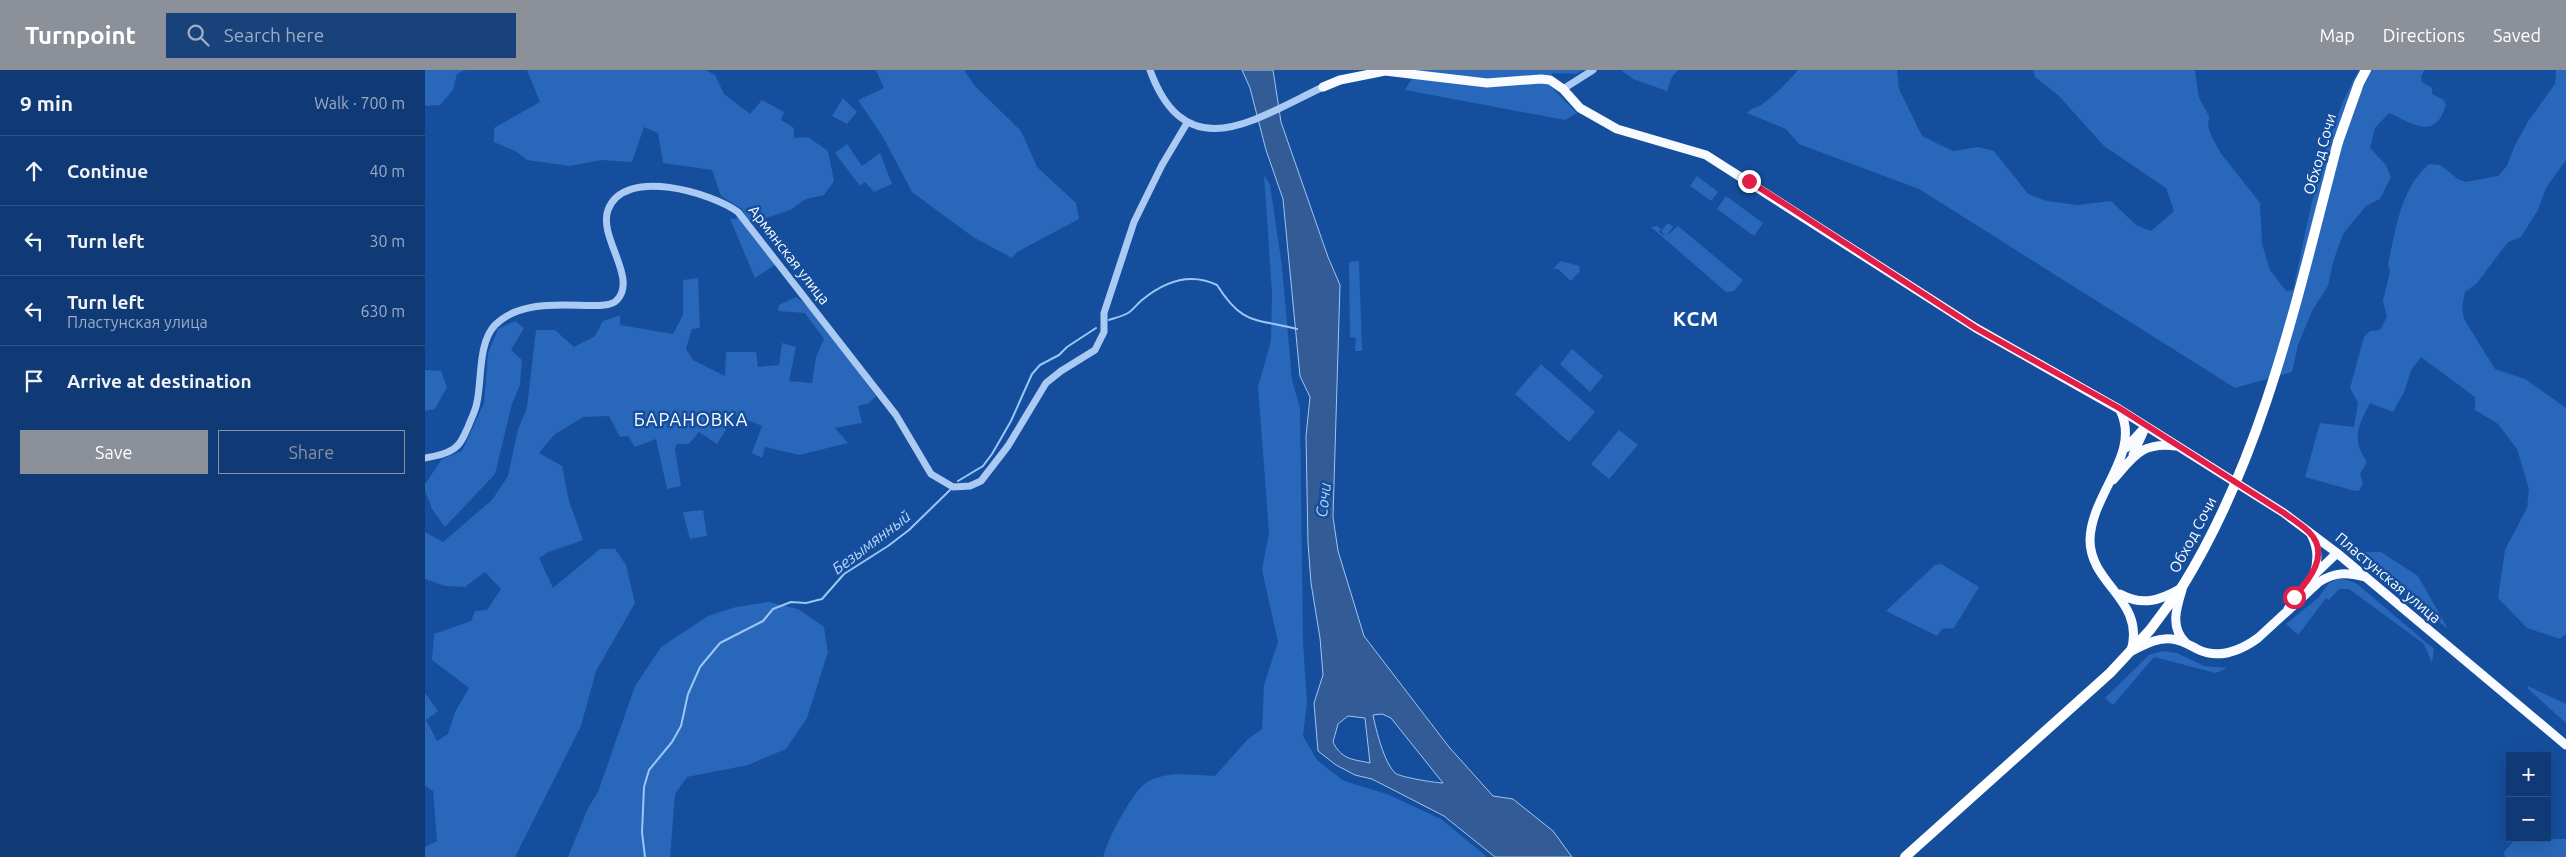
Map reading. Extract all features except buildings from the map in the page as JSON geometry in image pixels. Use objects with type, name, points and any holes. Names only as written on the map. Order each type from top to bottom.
[{"type":"highway","name":"Обход Сочи","points":[[1905,857],[2078,702],[2131,651],[2182,587],[2218,523],[2248,452],[2297,296],[2338,142],[2359,83],[2366,70]]},
{"type":"main road","name":"Пластунская улица","points":[[1323,88],[1340,80],[1385,70],[1487,83],[1550,80],[1563,89],[1581,108],[1617,129],[1706,155],[1976,328],[2119,408],[2284,513],[2337,553],[2566,745]]},
{"type":"main road","points":[[2119,408],[2127,430],[2124,451]]},
{"type":"main road","points":[[2146,426],[2124,451],[2094,513],[2090,544],[2099,570],[2126,604],[2133,624],[2131,651],[2167,638],[2188,644],[2207,653],[2228,653],[2248,646],[2285,613],[2337,553]]},
{"type":"main road","points":[[2105,490],[2132,456],[2146,426]]},
{"type":"main road","points":[[2132,456],[2153,445],[2179,446]]},
{"type":"main road","points":[[2310,533],[2317,551],[2316,579]]},
{"type":"main road","points":[[2316,579],[2345,573],[2367,578]]},
{"type":"main road","points":[[2117,593],[2129,599],[2147,602],[2165,598],[2182,587]]},
{"type":"main road","points":[[2182,587],[2175,617],[2176,627],[2188,644]]},
{"type":"street","points":[[1150,70],[1156,86],[1166,102],[1187,123],[1197,127],[1223,130],[1239,126],[1323,88]]},
{"type":"street","points":[[1563,89],[1593,70]]},
{"type":"street","name":"Армянская улица","points":[[425,458],[444,453],[457,446],[465,434],[477,404],[485,343],[493,327],[501,320],[530,306],[569,304],[598,306],[611,305],[617,301],[623,286],[623,280],[609,236],[607,215],[612,202],[617,197],[641,187],[664,185],[680,188],[725,203],[738,212],[896,415],[931,474],[953,487],[970,486],[981,481],[1007,446],[1046,384],[1061,371],[1095,350],[1102,338],[1105,313],[1134,222],[1162,165],[1187,123]]},
{"type":"shaded area","points":[[425,70],[465,70],[457,74],[453,90],[440,105],[425,106]]},
{"type":"shaded area","points":[[527,70],[706,70],[715,75],[724,94],[750,114],[762,100],[784,112],[781,120],[794,128],[794,138],[808,137],[828,151],[834,181],[824,195],[806,199],[790,210],[749,224],[742,209],[721,196],[712,170],[663,163],[658,133],[644,127],[632,162],[601,160],[570,166],[527,160],[517,152],[494,142],[494,128],[540,102]]},
{"type":"shaded area","points":[[876,70],[964,70],[975,86],[1021,131],[1037,167],[1076,203],[1079,219],[1017,252],[1012,258],[973,237],[912,192],[883,137],[858,100],[884,88]]},
{"type":"shaded area","points":[[1417,70],[1584,70],[1576,74],[1552,73],[1549,85],[1577,113],[1565,120],[1405,90]]},
{"type":"shaded area","points":[[1621,70],[1678,70],[1672,77],[1667,91],[1633,79]]},
{"type":"shaded area","points":[[1798,70],[1897,70],[1899,89],[1922,136],[1953,151],[1978,147],[1994,151],[2028,194],[2047,201],[2078,205],[2111,201],[2136,225],[2151,231],[2174,211],[2166,188],[2104,146],[2059,96],[2035,77],[2033,70],[2195,70],[2199,98],[2209,116],[2208,126],[2212,137],[2220,152],[2260,203],[2262,244],[2270,270],[2286,291],[2293,290],[2318,177],[2335,121],[2359,70],[2424,70],[2421,77],[2422,82],[2432,88],[2432,94],[2444,100],[2446,105],[2436,123],[2430,126],[2415,125],[2389,113],[2375,128],[2370,148],[2386,165],[2391,177],[2380,199],[2366,206],[2343,234],[2333,262],[2328,286],[2312,311],[2298,345],[2292,372],[2235,388],[1919,189],[1799,144],[1786,129],[1747,113],[1771,97]]},
{"type":"shaded area","points":[[2556,70],[2566,70],[2566,160],[2546,188],[2538,210],[2521,237],[2508,242],[2477,283],[2465,292],[2462,307],[2464,319],[2495,369],[2525,379],[2566,408],[2566,634],[2560,639],[2527,628],[2498,598],[2505,550],[2527,508],[2529,489],[2517,449],[2498,424],[2475,410],[2475,397],[2421,357],[2411,370],[2405,390],[2393,412],[2370,403],[2362,419],[2358,439],[2362,454],[2367,462],[2360,474],[2363,483],[2360,490],[2355,491],[2305,477],[2320,423],[2354,427],[2358,403],[2350,388],[2364,337],[2370,331],[2380,330],[2387,317],[2383,301],[2390,271],[2388,265],[2393,238],[2401,211],[2412,185],[2429,164],[2440,165],[2458,179],[2466,182],[2498,176],[2507,166],[2515,145],[2529,120],[2555,84]]},
{"type":"shaded area","points":[[843,98],[857,112],[847,124],[832,116]]},
{"type":"shaded area","points":[[847,144],[862,166],[880,153],[892,184],[874,192],[865,182],[860,186],[835,153]]},
{"type":"shaded area","points":[[1264,175],[1270,185],[1282,266],[1292,380],[1300,408],[1303,642],[1307,703],[1303,736],[1317,760],[1344,781],[1387,794],[1441,819],[1487,857],[1103,857],[1105,849],[1128,804],[1149,781],[1165,776],[1182,774],[1215,776],[1247,740],[1262,729],[1264,685],[1278,642],[1262,570],[1269,532],[1258,387],[1271,341],[1272,293]]},
{"type":"shaded area","points":[[1697,176],[1718,192],[1711,201],[1690,186]]},
{"type":"shaded area","points":[[1726,196],[1763,223],[1754,236],[1717,209]]},
{"type":"shaded area","points":[[738,218],[775,265],[755,278],[730,219]]},
{"type":"shaded area","points":[[1668,223],[1673,227],[1666,236],[1678,226],[1743,280],[1734,291],[1726,292],[1651,227],[1657,226],[1661,229],[1659,232],[1665,236],[1661,231]]},
{"type":"shaded area","points":[[1359,261],[1362,351],[1355,351],[1356,338],[1350,337],[1349,262]]},
{"type":"shaded area","points":[[1561,261],[1579,266],[1580,271],[1571,281],[1558,269],[1553,269]]},
{"type":"shaded area","points":[[698,278],[700,328],[692,329],[686,349],[693,360],[725,376],[726,352],[756,352],[758,367],[779,365],[782,343],[796,347],[789,381],[812,383],[816,357],[824,339],[805,313],[778,311],[779,305],[796,297],[809,307],[876,396],[869,403],[858,406],[862,423],[835,428],[848,443],[799,455],[765,447],[762,458],[752,453],[762,426],[735,415],[717,444],[699,432],[689,444],[677,444],[675,449],[681,486],[667,489],[656,439],[635,447],[628,436],[620,437],[609,416],[583,417],[554,435],[539,453],[562,466],[569,501],[583,540],[549,552],[539,558],[553,588],[600,549],[615,549],[626,565],[635,603],[596,671],[581,726],[515,857],[425,857],[425,847],[437,841],[433,791],[425,786],[425,693],[438,711],[426,720],[437,741],[448,734],[455,712],[469,688],[432,660],[434,634],[471,621],[475,611],[487,610],[501,589],[485,572],[465,587],[445,586],[425,579],[425,532],[443,542],[492,500],[508,476],[518,429],[527,408],[536,330],[555,330],[574,347],[595,336],[603,321],[620,315],[620,325],[673,334],[683,315],[683,280]]},
{"type":"shaded area","points":[[515,321],[524,328],[511,350],[522,360],[520,385],[512,404],[495,474],[445,527],[432,509],[425,491],[425,484],[442,459],[462,451],[484,403],[488,353],[498,329]]},
{"type":"shaded area","points":[[1572,349],[1603,376],[1590,392],[1560,364]]},
{"type":"shaded area","points":[[1541,364],[1595,412],[1569,442],[1515,394]]},
{"type":"shaded area","points":[[425,370],[441,371],[447,387],[435,409],[425,411]]},
{"type":"shaded area","points":[[1619,430],[1638,445],[1609,479],[1591,464]]},
{"type":"shaded area","points":[[703,510],[707,536],[690,539],[683,512]]},
{"type":"shaded area","points":[[2353,552],[2381,552],[2418,576],[2448,629]]},
{"type":"shaded area","points":[[1941,564],[1979,587],[1954,628],[1942,629],[1937,636],[1886,611],[1935,565]]},
{"type":"shaded area","points":[[2340,578],[2356,583],[2434,649],[2432,663],[2424,644],[2349,589],[2339,589],[2329,600],[2326,598],[2298,635],[2286,624],[2318,598],[2329,583]]},
{"type":"shaded area","points":[[769,602],[798,609],[824,627],[828,652],[807,718],[786,749],[748,765],[687,777],[675,794],[670,857],[568,857],[588,808],[598,792],[635,686],[661,647],[708,616],[736,607]]},
{"type":"shaded area","points":[[2162,651],[2177,653],[2204,666],[2227,668],[2216,673],[2154,657],[2113,705],[2105,698],[2149,655]]},
{"type":"shaded area","points":[[2528,686],[2566,704],[2566,723],[2527,688]]},
{"type":"shaded area","points":[[2551,839],[2566,839],[2566,857],[2506,857],[2503,853],[2513,842],[2551,842]]},
{"type":"water","name":"Сочи","points":[[1242,70],[1273,70],[1281,122],[1328,257],[1340,285],[1333,517],[1338,551],[1364,636],[1449,747],[1493,796],[1513,799],[1553,831],[1572,857],[1495,857],[1444,816],[1372,779],[1355,775],[1336,765],[1318,751],[1314,703],[1323,675],[1320,638],[1311,583],[1308,543],[1306,436],[1310,397],[1300,376],[1283,199],[1266,150],[1250,88]],"holes":[[[1382,714],[1391,718],[1443,783],[1410,778],[1395,773],[1384,754],[1373,715]],[[1348,716],[1365,718],[1370,763],[1344,756],[1333,742],[1338,724]]]},
{"type":"waterway","points":[[1109,320],[1128,313],[1151,293],[1169,283],[1178,280],[1197,279],[1217,285],[1226,298],[1243,314],[1260,321],[1297,329]]},
{"type":"waterway","points":[[958,481],[983,466],[992,454],[1011,421],[1032,374],[1040,365],[1059,355],[1067,347],[1096,328]]},
{"type":"waterway","name":"Безымянный","points":[[645,857],[642,832],[644,787],[649,770],[672,742],[681,726],[688,694],[700,667],[720,643],[763,621],[773,609],[791,602],[806,603],[822,599],[844,574],[909,530],[950,490]]},
{"type":"district","name":"КСМ","points":[[1696,319]]},
{"type":"district","name":"БАРАНОВКА","points":[[691,420]]},
{"type":"route","points":[[1749,181],[1976,328],[2119,408],[2284,513],[2308,531],[2316,544],[2317,566],[2313,576],[2294,597]]}]
